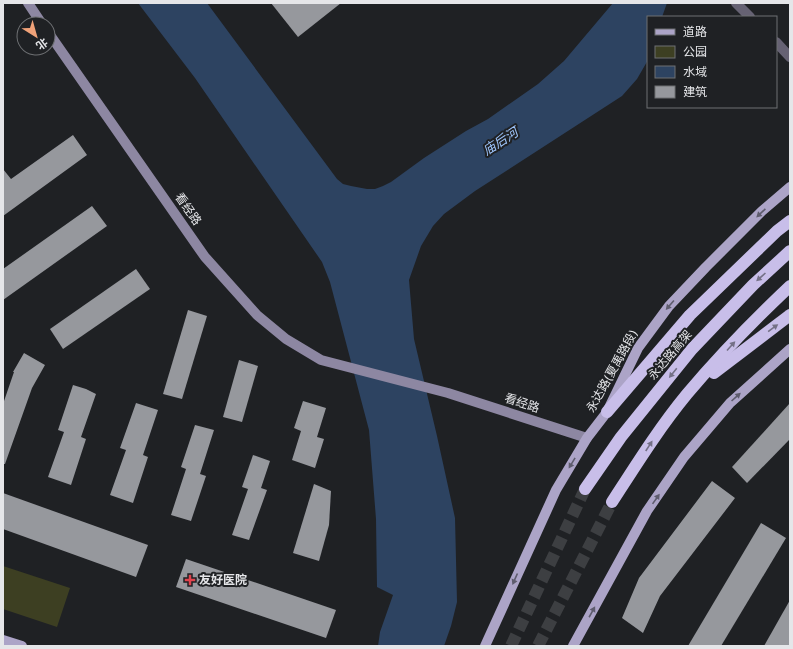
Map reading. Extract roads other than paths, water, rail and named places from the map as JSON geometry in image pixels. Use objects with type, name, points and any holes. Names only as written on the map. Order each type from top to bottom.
[{"type":"highway","points":[[607,412],[690,315],[777,231],[790,221]]},
{"type":"highway","name":"永达路高架","points":[[585,489],[621,437],[692,349],[753,285],[790,251]]},
{"type":"highway","points":[[612,502],[654,438],[687,395],[736,340],[790,286]]},
{"type":"highway","points":[[687,395],[790,315]]},
{"type":"main road","points":[[28,3],[37,16]]},
{"type":"main road","name":"看经路","points":[[56,43],[205,257],[256,314],[286,339],[321,360],[448,393],[587,438]]},
{"type":"main road","name":"永达路(夏禹路段)","points":[[485,646],[556,490],[587,438],[607,412],[638,348],[668,306],[762,210],[790,187]]},
{"type":"main road","points":[[573,646],[647,511],[684,457],[730,403],[790,349]]},
{"type":"main road","points":[[3,640],[22,646]]},
{"type":"street","points":[[736,3],[749,16]]},
{"type":"street","points":[[777,43],[790,57]]},
{"type":"water","name":"庙后河","points":[[138,3],[207,3],[337,179],[343,184],[367,189],[375,189],[391,182],[424,158],[466,131],[488,119],[538,84],[564,61],[613,3],[667,3],[662,16],[647,16],[647,62],[637,79],[622,96],[475,191],[444,214],[433,226],[421,246],[409,280],[414,339],[455,518],[457,602],[444,646],[378,646],[380,632],[393,595],[377,587],[376,519],[369,430],[330,282],[322,262],[195,78]]},
{"type":"tunnel","points":[[511,646],[585,489]]},
{"type":"tunnel","points":[[538,646],[612,502]]},
{"type":"place","name":"友好医院","points":[[190,580]]}]
